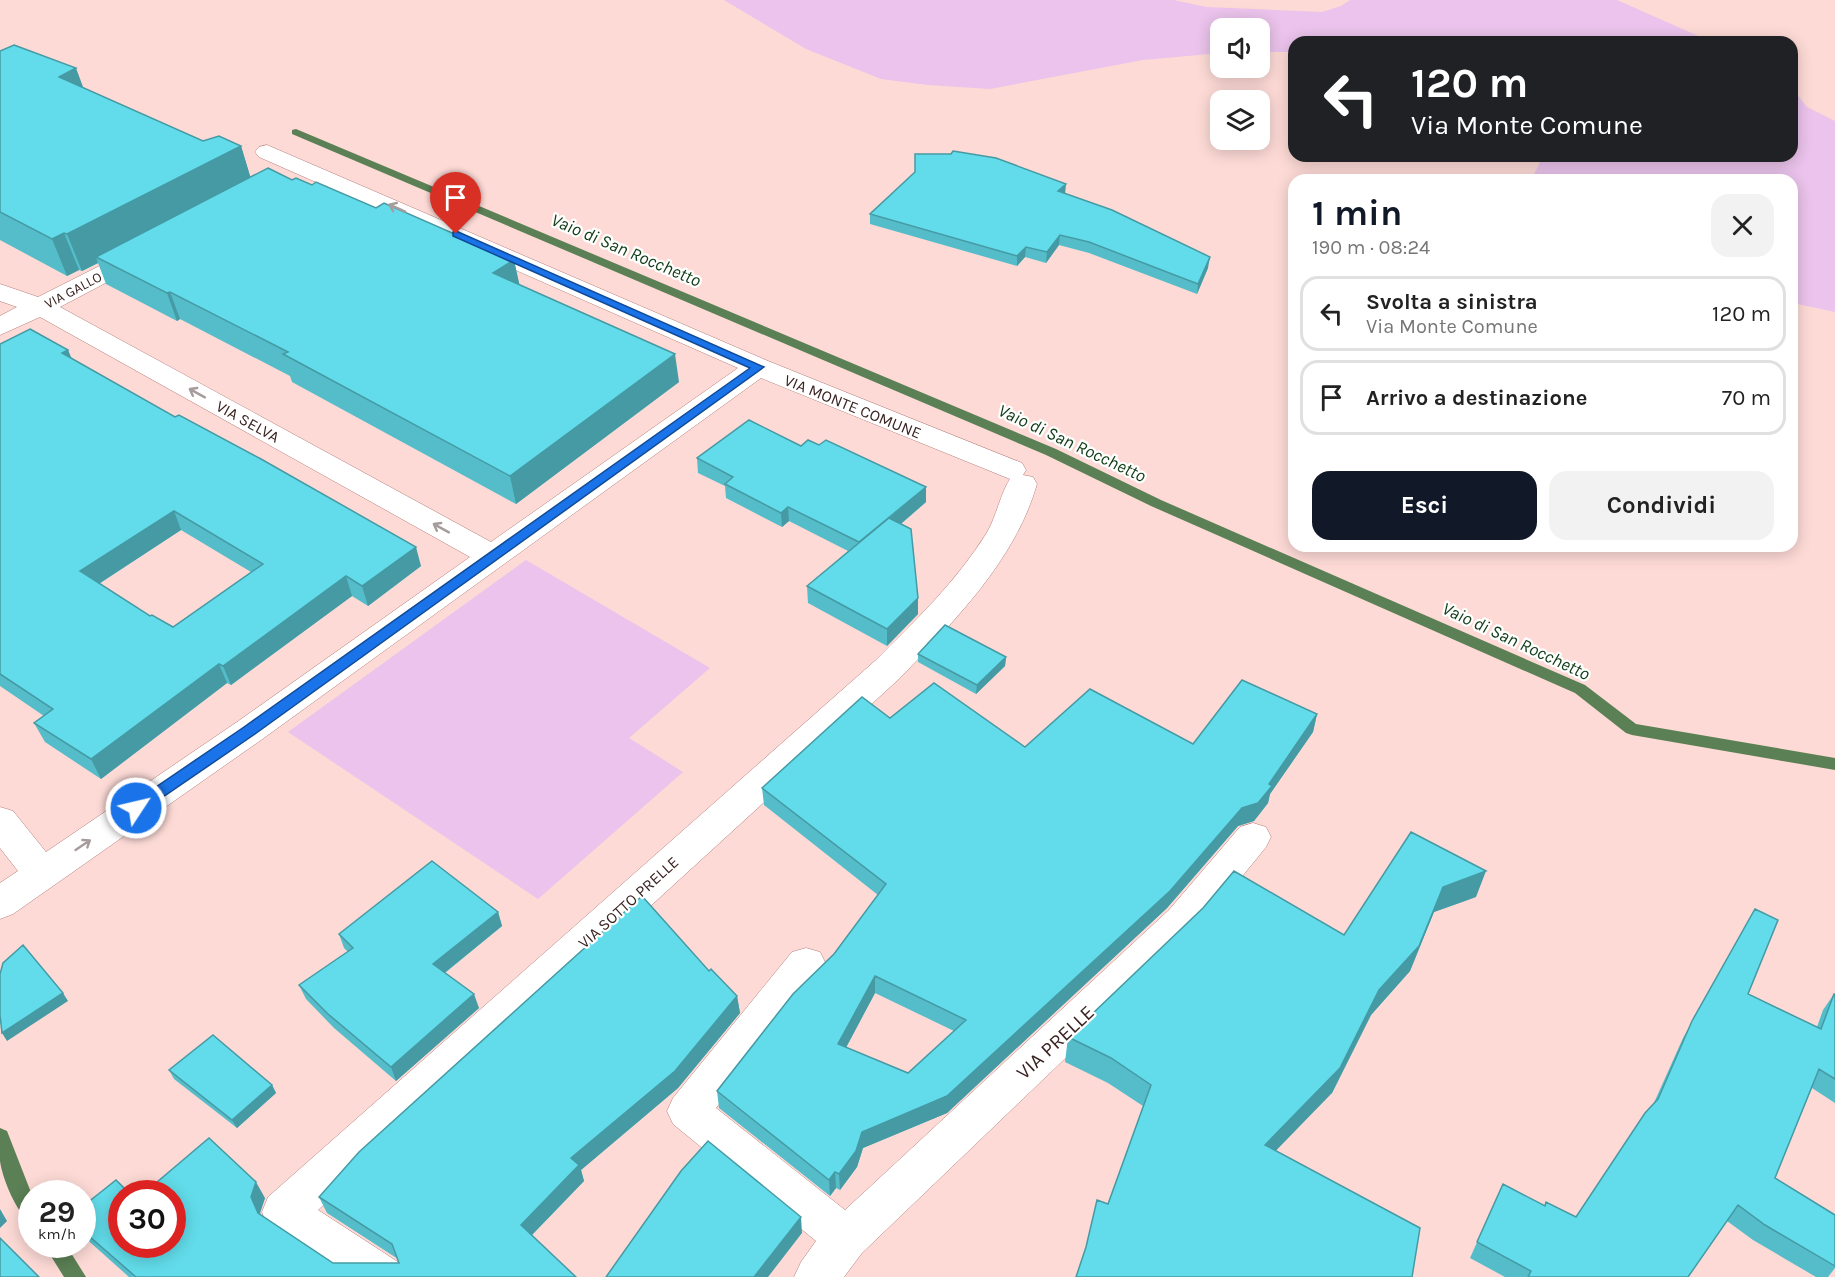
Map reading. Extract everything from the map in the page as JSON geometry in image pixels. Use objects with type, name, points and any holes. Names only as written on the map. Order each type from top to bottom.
[{"type":"street","name":"VIA MONTE COMUNE","points":[[267,152],[1017,477]]},
{"type":"street","points":[[274,184],[305,167]]},
{"type":"street","name":"VIA GALLO","points":[[0,327],[168,240]]},
{"type":"street","name":"VIA SELVA","points":[[0,292],[41,307],[492,556]]},
{"type":"street","points":[[0,903],[249,730],[759,367]]},
{"type":"street","name":"VIA SOTTO PRELLE","points":[[382,1277],[284,1212],[888,669],[951,604],[983,564],[1009,521],[1017,477]]},
{"type":"street","points":[[0,821],[41,873]]},
{"type":"street","name":"VIA PRELLE","points":[[817,1277],[846,1238],[1183,921],[1253,837]]},
{"type":"street","points":[[806,964],[688,1111],[846,1238]]},
{"type":"shaded area","points":[[724,0],[1174,0],[1206,7],[1322,12],[1341,6],[1350,0],[1617,0],[1698,36],[1288,36],[1288,52],[1270,52],[1270,18],[1210,18],[1210,54],[1143,60],[990,89],[881,79],[806,49]]},
{"type":"shaded area","points":[[1798,95],[1807,107],[1835,121],[1835,312],[1798,304],[1798,174],[1534,174],[1540,162],[1798,162]]},
{"type":"shaded area","points":[[526,560],[710,668],[629,738],[683,772],[538,899],[288,732]]},
{"type":"building","points":[[14,45],[76,68],[59,77],[203,141],[219,136],[241,146],[67,234],[64,233],[52,239],[0,212],[0,51]]},
{"type":"building","points":[[953,151],[996,158],[1066,184],[1058,191],[1112,210],[1210,257],[1198,284],[1089,242],[1060,235],[1047,252],[1026,247],[1017,256],[870,214],[915,172],[915,154],[951,154]]},
{"type":"building","points":[[268,168],[292,180],[296,178],[312,185],[316,182],[376,208],[384,203],[514,260],[493,273],[675,354],[510,476],[283,354],[288,352],[96,257]]},
{"type":"building","points":[[30,329],[68,350],[62,353],[175,417],[179,415],[261,459],[416,547],[362,586],[346,576],[223,666],[219,664],[91,759],[34,723],[53,709],[0,674],[0,344]],"holes":[[[174,511],[263,564],[173,627],[150,616],[80,571]]]},
{"type":"building","points":[[749,420],[801,446],[808,440],[819,445],[826,440],[926,487],[859,542],[788,507],[781,513],[725,484],[733,477],[697,458]]},
{"type":"building","points":[[889,518],[911,529],[918,598],[887,629],[807,586]]},
{"type":"building","points":[[945,625],[1006,657],[977,685],[918,654]]},
{"type":"building","points":[[1242,680],[1317,714],[1269,784],[1272,786],[1258,803],[1242,808],[1170,891],[947,1096],[862,1132],[856,1151],[839,1174],[835,1172],[829,1180],[717,1091],[793,994],[834,954],[886,884],[762,788],[862,697],[890,718],[934,683],[1025,747],[1090,689],[1193,744]],"holes":[[[875,976],[966,1020],[908,1073],[838,1044]]]},
{"type":"building","points":[[1411,832],[1486,871],[1443,887],[1419,946],[1379,990],[1340,1068],[1265,1145],[1420,1228],[1412,1277],[1076,1277],[1097,1200],[1108,1204],[1151,1085],[1111,1058],[1068,1037],[1203,908],[1234,871],[1344,935]]},
{"type":"building","points":[[432,861],[498,912],[433,964],[474,994],[391,1067],[328,1014],[299,985],[353,948],[339,934]]},
{"type":"building","points":[[642,896],[709,971],[711,969],[737,996],[675,1071],[571,1158],[579,1165],[521,1225],[576,1277],[136,1277],[114,1258],[186,1258],[186,1180],[160,1180],[209,1138],[256,1182],[251,1197],[258,1213],[333,1263],[399,1263],[392,1244],[319,1197],[359,1152]]},
{"type":"building","points":[[1755,909],[1778,920],[1748,994],[1821,1029],[1835,994],[1835,1079],[1819,1069],[1775,1178],[1835,1215],[1835,1266],[1765,1225],[1738,1205],[1688,1277],[1528,1277],[1531,1271],[1477,1242],[1503,1184],[1545,1206],[1546,1202],[1576,1217],[1645,1113],[1658,1099],[1692,1021]]},
{"type":"building","points":[[23,945],[63,993],[2,1033],[0,974],[3,963]]},
{"type":"building","points":[[213,1035],[272,1085],[232,1120],[169,1070]]},
{"type":"building","points":[[708,1141],[801,1217],[754,1277],[606,1277],[681,1171]]},
{"type":"building","points":[[108,1186],[108,1253],[96,1242],[96,1196]]},
{"type":"building","points":[[0,1238],[39,1277],[0,1277]]},
{"type":"waterway","name":"Vaio di San Rocchetto","points":[[296,132],[1051,452],[1156,503],[1580,689],[1632,729],[1835,764]]},
{"type":"waterway","points":[[0,1137],[18,1186]]},
{"type":"waterway","points":[[63,1258],[76,1277]]},
{"type":"route","points":[[136,808],[759,367],[456,234]]}]
